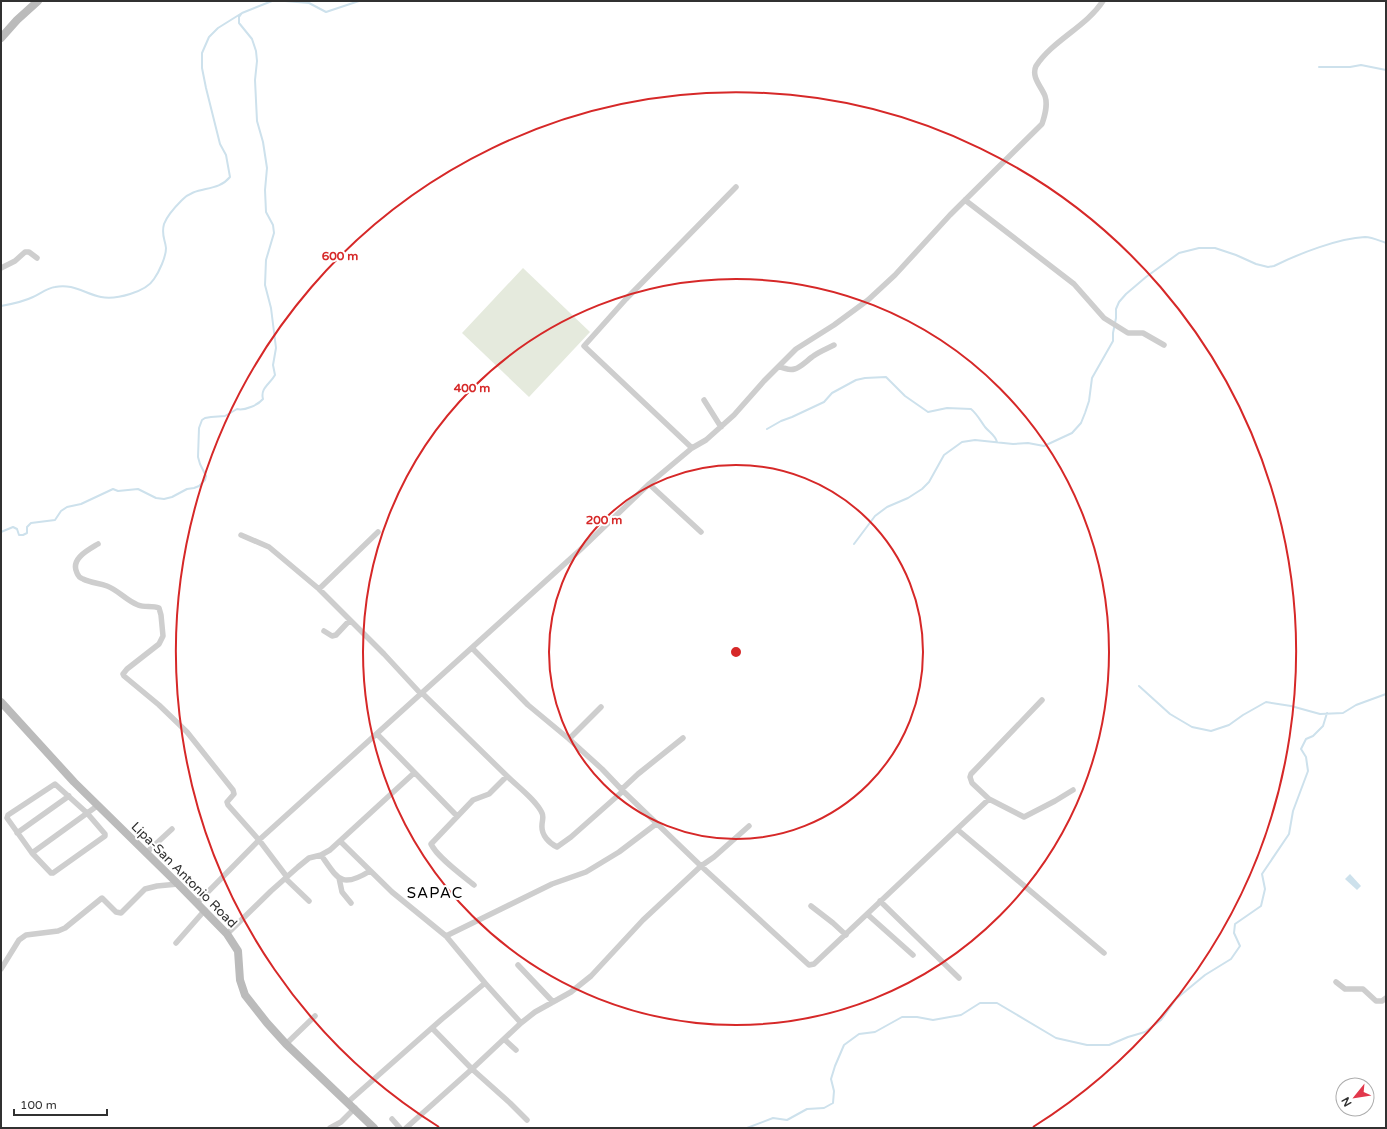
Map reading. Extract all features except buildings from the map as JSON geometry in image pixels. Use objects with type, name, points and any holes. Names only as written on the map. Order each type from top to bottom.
[{"type":"main road","points":[[1,38],[38,1]]},
{"type":"main road","name":"Lipa-San Antonio Road","points":[[2,703],[74,782],[227,934],[235,944],[238,951],[240,980],[245,995],[286,1044],[355,1108],[374,1128]]},
{"type":"street","points":[[197,903],[260,840],[580,550],[649,484],[692,448],[706,440],[734,415],[796,348],[834,325],[868,300],[895,275],[950,215],[1042,124],[1046,105],[1044,95],[1035,77],[1034,69],[1053,46],[1094,11],[1103,1]]},
{"type":"street","points":[[692,448],[584,346],[626,299],[736,187]]},
{"type":"street","points":[[965,200],[1074,284],[1104,318],[1128,333],[1143,333],[1164,345]]},
{"type":"street","points":[[1,268],[15,261],[25,252],[28,252],[37,258]]},
{"type":"street","points":[[779,366],[786,370],[797,368],[812,357],[834,345]]},
{"type":"street","points":[[704,400],[721,427]]},
{"type":"street","points":[[649,484],[701,532]]},
{"type":"street","points":[[319,589],[378,532]]},
{"type":"street","points":[[241,535],[269,547],[319,589],[421,694],[531,799],[542,812],[542,832],[545,837],[558,847],[571,837],[638,774],[683,738]]},
{"type":"street","points":[[98,544],[78,559],[75,564],[78,575],[82,579],[106,585],[136,605],[159,608],[161,616],[163,636],[159,644],[127,669],[123,674],[124,676],[186,732],[233,790],[234,794],[228,800],[228,805],[260,840],[286,878],[309,901]]},
{"type":"street","points":[[324,631],[332,636],[336,635],[350,620]]},
{"type":"street","points":[[472,648],[528,705],[569,739],[700,866],[809,965],[814,964],[846,935],[880,901],[958,830],[989,799]]},
{"type":"street","points":[[1042,700],[971,774],[970,777],[972,783],[989,799],[1024,817],[1073,790]]},
{"type":"street","points":[[569,739],[601,707]]},
{"type":"street","points":[[377,734],[457,816]]},
{"type":"street","points":[[227,934],[309,858],[321,855],[340,841],[414,773]]},
{"type":"street","points":[[474,885],[448,863],[431,844],[473,800],[489,794],[507,776]]},
{"type":"street","points":[[55,784],[87,813],[105,834],[105,836],[53,873],[48,871],[32,853],[7,818],[8,815],[55,784]]},
{"type":"street","points":[[17,833],[69,796]]},
{"type":"street","points":[[32,853],[98,806]]},
{"type":"street","points":[[446,936],[552,884],[586,872],[619,852],[656,824]]},
{"type":"street","points":[[406,1128],[472,1069],[521,1022],[535,1012],[571,992],[591,976],[643,920],[700,866],[714,857],[749,826]]},
{"type":"street","points":[[146,853],[172,829]]},
{"type":"street","points":[[958,830],[1104,953]]},
{"type":"street","points":[[340,841],[392,892],[446,936],[485,983],[521,1022]]},
{"type":"street","points":[[321,855],[339,878],[342,892],[351,903]]},
{"type":"street","points":[[339,878],[347,881],[354,880],[370,871]]},
{"type":"street","points":[[1,969],[19,940],[26,935],[65,928],[102,898],[116,912],[121,913],[145,889],[178,884]]},
{"type":"street","points":[[880,901],[959,978]]},
{"type":"street","points":[[811,906],[846,935]]},
{"type":"street","points":[[176,943],[204,910]]},
{"type":"street","points":[[867,914],[913,955]]},
{"type":"street","points":[[518,965],[553,1002]]},
{"type":"street","points":[[1336,982],[1345,989],[1363,989],[1376,1001],[1382,1001],[1386,998]]},
{"type":"street","points":[[348,1102],[485,983]]},
{"type":"street","points":[[286,1044],[315,1016]]},
{"type":"street","points":[[432,1028],[472,1069],[527,1120]]},
{"type":"street","points":[[504,1039],[516,1050]]},
{"type":"street","points":[[330,1128],[341,1122],[355,1108]]},
{"type":"street","points":[[392,1120],[400,1128]]},
{"type":"shaded area","points":[[523,268],[590,332],[529,397],[462,333]]},
{"type":"water","points":[[1350,874],[1361,886],[1357,890],[1345,879]]},
{"type":"waterway","points":[[1,306],[13,304],[36,296],[46,290],[61,286],[68,286],[95,296],[107,298],[130,294],[150,284],[158,272],[165,256],[166,248],[163,228],[169,214],[188,195],[219,185],[230,177],[226,155],[220,144],[206,88],[202,68],[202,53],[209,37],[218,28],[242,13],[272,1]]},
{"type":"waterway","points":[[285,1],[309,3],[326,12],[359,1]]},
{"type":"waterway","points":[[1,532],[13,527],[17,529],[19,535],[23,535],[27,533],[27,527],[31,523],[55,520],[61,511],[67,507],[81,504],[113,489],[118,491],[138,489],[156,498],[164,499],[172,497],[187,489],[199,486],[205,480],[206,476],[198,457],[199,428],[202,420],[205,418],[225,416],[237,409],[251,407],[258,403],[263,399],[262,395],[264,389],[275,375],[273,365],[276,348],[271,308],[265,285],[266,260],[274,233],[273,225],[266,212],[265,190],[267,168],[263,142],[257,121],[255,80],[257,61],[256,51],[252,39],[239,23],[239,17],[242,13]]},
{"type":"waterway","points":[[1319,67],[1350,67],[1361,65],[1386,70]]},
{"type":"waterway","points":[[854,544],[875,516],[887,507],[908,498],[922,489],[929,482],[944,455],[962,442],[975,440],[1013,444],[1028,443],[1044,446],[1072,433],[1081,423],[1089,401],[1092,378],[1113,341],[1116,309],[1119,302],[1146,277],[1179,253],[1199,248],[1215,248],[1256,264],[1268,267],[1274,266],[1319,247],[1343,240],[1365,237],[1373,238],[1386,243]]},
{"type":"waterway","points":[[767,429],[781,421],[824,402],[832,393],[856,380],[886,377],[905,396],[928,412],[947,408],[971,409],[994,436],[997,442]]},
{"type":"waterway","points":[[1139,686],[1170,714],[1192,727],[1211,731],[1229,725],[1266,702],[1291,706],[1320,714],[1343,713],[1356,705],[1386,694]]},
{"type":"waterway","points":[[747,1128],[773,1118],[787,1120],[807,1109],[824,1108],[833,1103],[834,1091],[831,1079],[844,1045],[859,1034],[875,1032],[902,1017],[917,1017],[933,1020],[961,1015],[980,1003],[997,1003],[1056,1038],[1087,1045],[1109,1045],[1145,1032],[1161,1020],[1176,999],[1205,975],[1231,959],[1240,946],[1234,933],[1235,924],[1261,906],[1265,889],[1262,874],[1289,834],[1293,811],[1308,771],[1306,757],[1301,749],[1306,739],[1313,736],[1323,726],[1327,713]]},
{"type":"district","name":"SAPAC","points":[[435,893]]}]
